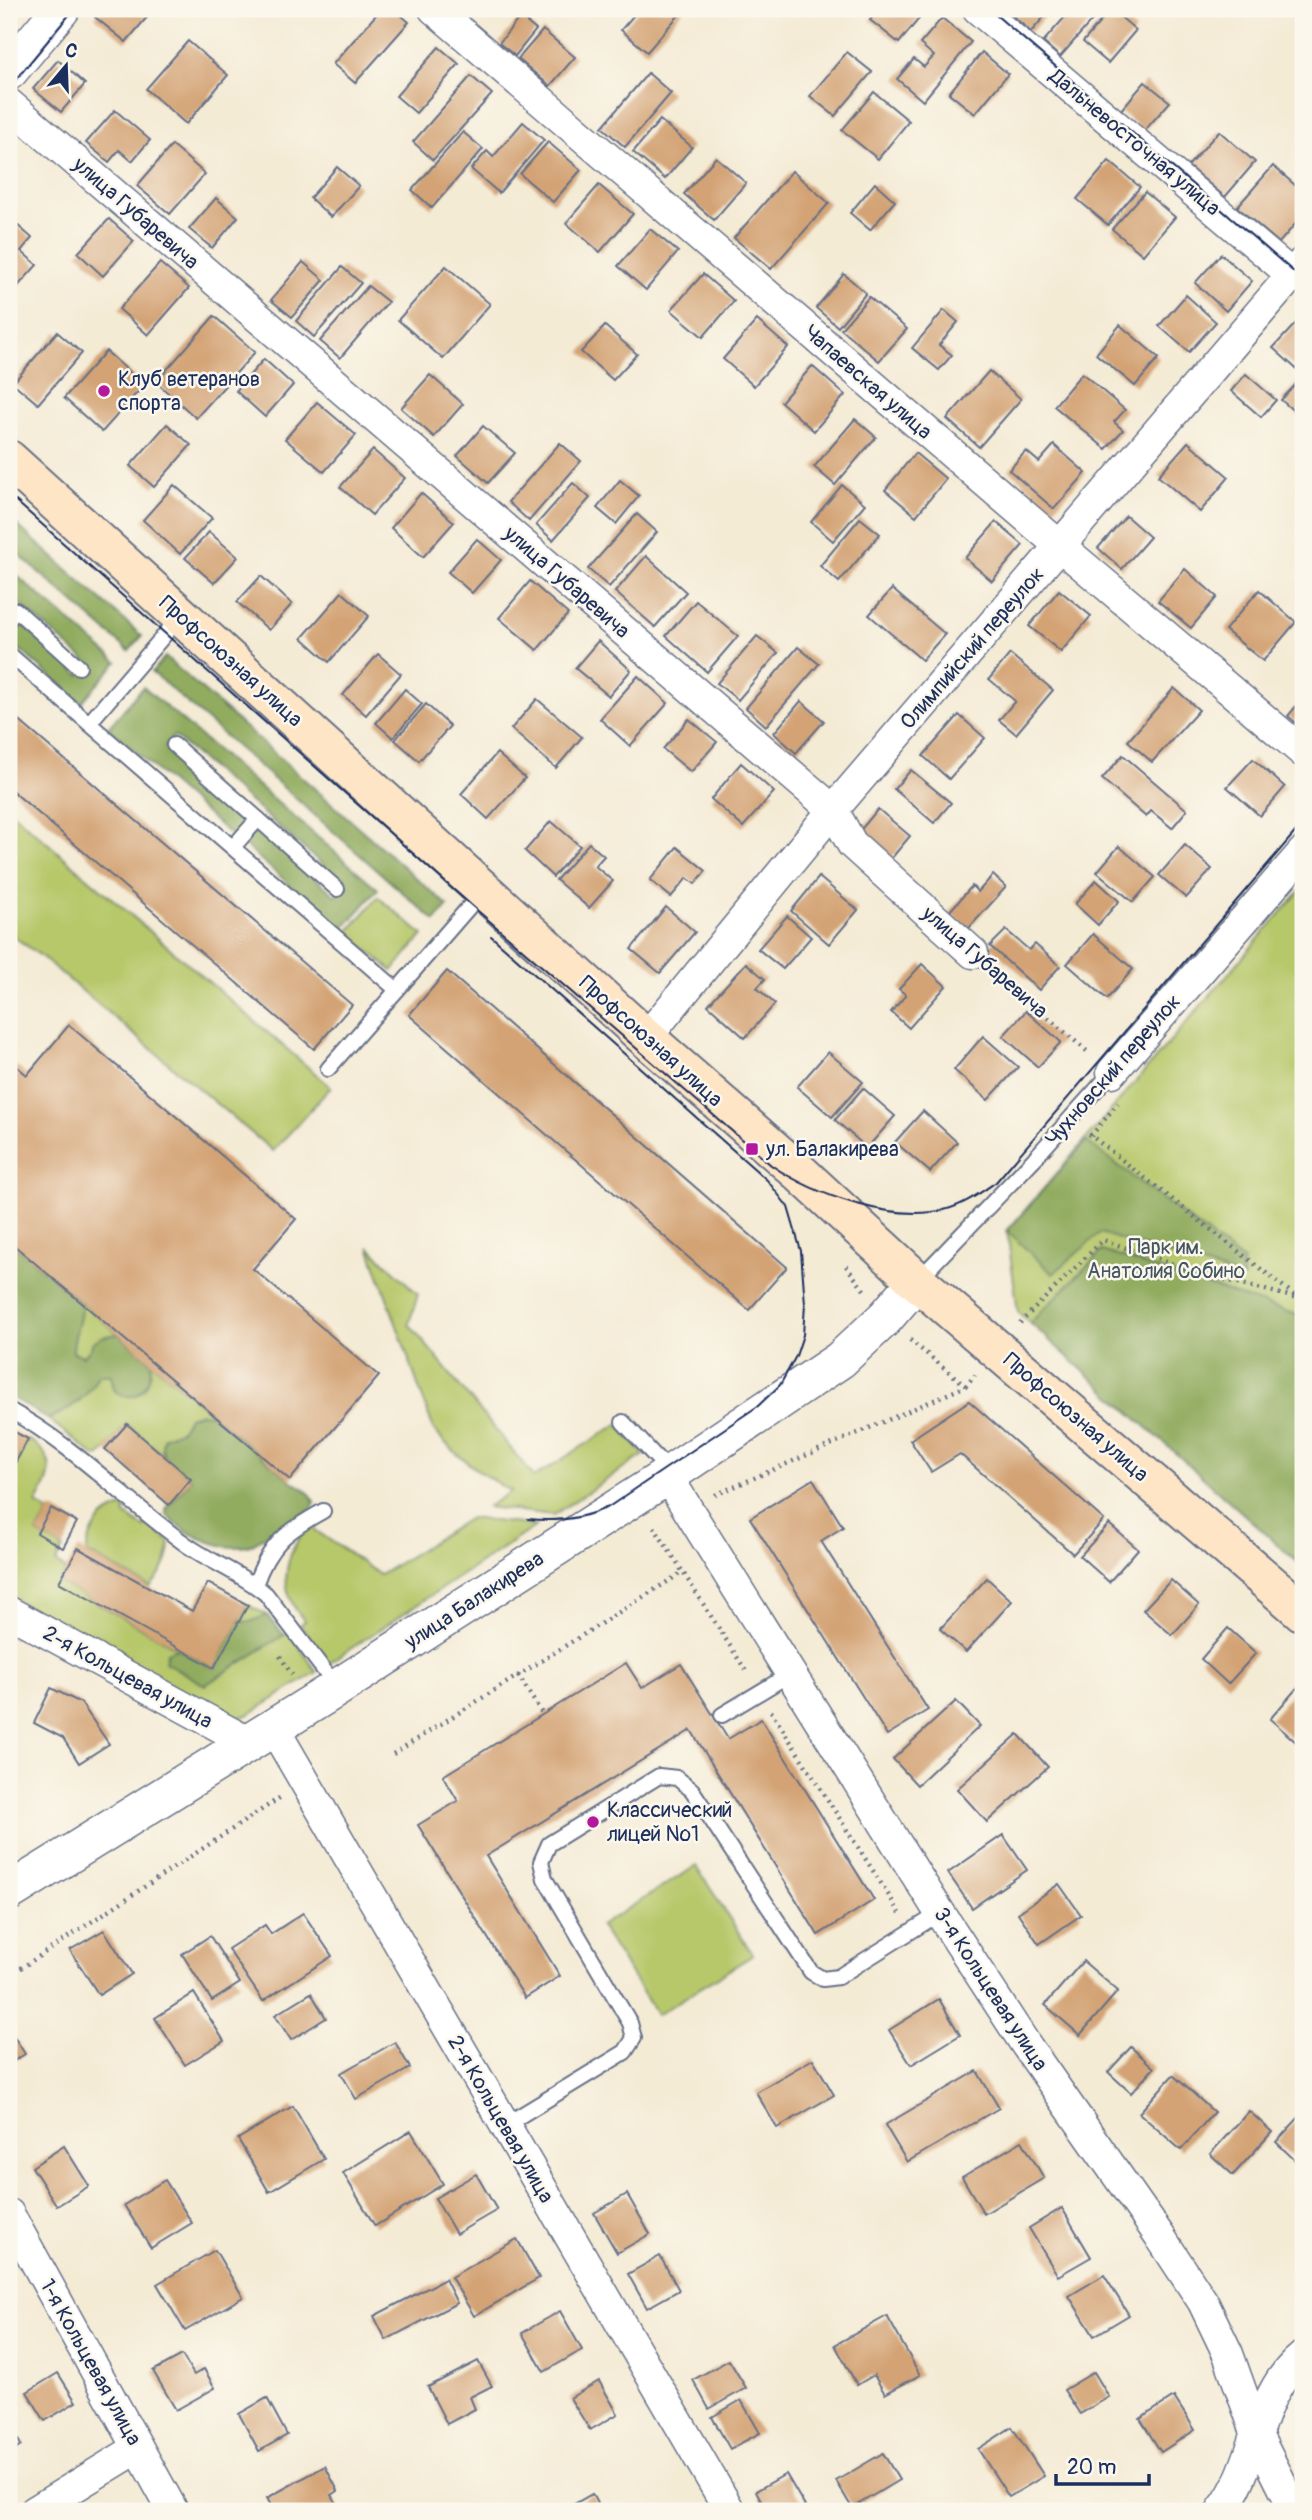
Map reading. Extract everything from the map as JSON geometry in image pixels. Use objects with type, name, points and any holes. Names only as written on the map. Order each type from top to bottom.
[{"type":"main road","name":"Профсоюзная улица","points":[[9,460],[917,1281],[1303,1612]]},
{"type":"street","points":[[9,71],[61,9]]},
{"type":"street","name":"Чапаевская улица","points":[[434,9],[1060,547],[1303,752]]},
{"type":"street","name":"Дальневосточная улица","points":[[978,9],[1300,272]]},
{"type":"street","name":"улица Губаревича","points":[[9,104],[832,810],[852,844],[973,953]]},
{"type":"street","name":"Олимпийский переулок","points":[[646,1038],[832,810],[1300,272]]},
{"type":"street","name":"Чухновский переулок","points":[[1112,1072],[1303,852]]},
{"type":"street","name":"улица Балакирева","points":[[9,1892],[337,1688],[669,1475],[840,1360],[885,1318],[917,1281]]},
{"type":"street","name":"3-я Кольцевая улица","points":[[669,1475],[940,1913],[1026,2045],[1160,2235],[1203,2302],[1228,2354],[1257,2435],[1295,2511]]},
{"type":"street","name":"2-я Кольцевая улица","points":[[9,1612],[261,1735],[305,1782],[730,2511]]},
{"type":"street","name":"1-я Кольцевая улица","points":[[9,2214],[173,2511]]},
{"type":"street","points":[[1221,2511],[1240,2479],[1274,2388],[1289,2367],[1303,2356]]},
{"type":"street","points":[[35,2511],[138,2448]]},
{"type":"lane","points":[[11,611],[79,667]]},
{"type":"lane","points":[[89,723],[181,616]]},
{"type":"lane","points":[[9,654],[397,990]]},
{"type":"lane","points":[[174,745],[337,889]]},
{"type":"lane","points":[[233,847],[258,819]]},
{"type":"lane","points":[[328,1069],[484,891]]},
{"type":"lane","name":"Чухновский переулок","points":[[917,1281],[1075,1115],[1112,1072]]},
{"type":"lane","points":[[9,1410],[45,1430],[184,1543],[255,1585],[275,1605],[337,1688]]},
{"type":"lane","points":[[623,1422],[669,1475]]},
{"type":"lane","points":[[255,1585],[261,1567],[277,1542],[295,1527],[323,1511]]},
{"type":"lane","points":[[722,1715],[790,1674]]},
{"type":"lane","points":[[505,2125],[625,2052],[634,2038],[630,2023],[545,1879],[541,1862],[549,1844],[659,1776],[677,1778],[692,1790],[811,1972],[824,1979],[838,1977],[940,1913]]},
{"type":"path","name":"улица Губаревича","points":[[973,953],[1112,1072]]},
{"type":"path","points":[[1075,1115],[1091,1136],[1302,1301]]},
{"type":"path","points":[[1033,1310],[1103,1240],[1202,1274],[1302,1301]]},
{"type":"path","points":[[642,1534],[687,1507],[966,1387]]},
{"type":"path","points":[[654,1527],[911,1931]]},
{"type":"path","points":[[393,1754],[683,1572]]},
{"type":"path","points":[[519,1675],[543,1715]]},
{"type":"path","points":[[9,1976],[305,1782]]},
{"type":"green space","points":[[9,518],[142,636],[129,651],[9,546]]},
{"type":"green space","points":[[9,569],[117,662],[81,703],[9,640],[9,630],[17,620],[80,675],[89,664],[9,595]]},
{"type":"green space","points":[[165,657],[448,906],[435,921],[152,672]]},
{"type":"green space","points":[[143,687],[378,889],[342,930],[244,845],[258,829],[336,896],[346,885],[174,736],[165,747],[247,819],[232,836],[108,728]]},
{"type":"green space","points":[[9,810],[331,1087],[273,1151],[42,957],[9,933]]},
{"type":"green space","name":"Парк им. Анатолия Собино","points":[[1303,887],[1303,1567],[1018,1312],[1007,1231]]},
{"type":"green space","points":[[378,897],[423,935],[392,971],[347,933]]},
{"type":"green space","points":[[1086,1141],[1243,1261],[1241,1269],[1244,1278],[1100,1233],[1053,1274],[1007,1231]]},
{"type":"green space","points":[[9,1241],[311,1495],[314,1502],[312,1509],[250,1545],[229,1546],[205,1540],[182,1528],[166,1513],[166,1509],[191,1479],[127,1424],[100,1456],[96,1457],[48,1419],[9,1396]]},
{"type":"green space","points":[[9,1241],[81,1303],[73,1352],[83,1356],[90,1350],[93,1342],[118,1334],[151,1362],[149,1378],[142,1391],[136,1395],[122,1395],[114,1390],[111,1375],[98,1375],[78,1402],[48,1419],[9,1396]]},
{"type":"green space","points":[[369,1247],[418,1294],[409,1324],[534,1477],[618,1424],[644,1455],[553,1515],[487,1507],[511,1491],[470,1464],[434,1430]]},
{"type":"green space","points":[[1102,1251],[1303,1317],[1303,1567],[1030,1323]]},
{"type":"green space","points":[[201,1413],[211,1414],[304,1489],[314,1502],[312,1509],[250,1545],[240,1547],[205,1540],[173,1521],[166,1509],[191,1479],[169,1461],[162,1444],[164,1437],[181,1430],[188,1417]]},
{"type":"green space","points":[[28,1439],[38,1446],[49,1461],[46,1485],[36,1504],[49,1512],[37,1533],[63,1548],[56,1562],[66,1570],[59,1582],[213,1668],[248,1605],[267,1615],[284,1635],[289,1632],[317,1672],[249,1714],[242,1717],[225,1716],[9,1596],[9,1475]]},
{"type":"green space","points":[[123,1507],[126,1510],[124,1514],[144,1527],[146,1524],[170,1542],[169,1555],[150,1587],[86,1552],[97,1524],[108,1514]]},
{"type":"green space","points":[[470,1518],[536,1526],[329,1663],[300,1625],[305,1621],[290,1597],[287,1585],[293,1549],[308,1525],[380,1575]]},
{"type":"green space","points":[[267,1615],[284,1635],[205,1685],[165,1662],[167,1652],[177,1648],[214,1668],[239,1621],[250,1622]]},
{"type":"green space","points":[[696,1866],[753,1955],[657,2015],[600,1926]]},
{"type":"building","points":[[101,9],[154,9],[126,42],[95,17]]},
{"type":"building","points":[[381,9],[394,9],[409,22],[355,83],[333,64]]},
{"type":"building","points":[[639,9],[684,9],[647,52],[621,30]]},
{"type":"building","points":[[879,9],[927,9],[899,43],[870,20]]},
{"type":"building","points":[[1020,9],[1051,9],[1031,32],[1013,16]]},
{"type":"building","points":[[1072,9],[1101,10],[1060,57],[1043,42]]},
{"type":"building","points":[[1111,9],[1136,30],[1108,63],[1083,42]]},
{"type":"building","points":[[520,17],[536,30],[515,56],[499,43]]},
{"type":"building","points":[[942,18],[971,42],[923,101],[897,79],[914,59],[924,67],[934,56],[920,44]]},
{"type":"building","points":[[543,30],[575,57],[550,86],[518,59]]},
{"type":"building","points":[[188,41],[228,75],[186,124],[146,89]]},
{"type":"building","points":[[439,47],[459,64],[416,113],[396,96]]},
{"type":"building","points":[[847,52],[872,72],[835,116],[810,96]]},
{"type":"building","points":[[982,52],[1008,74],[975,114],[949,93]]},
{"type":"building","points":[[58,60],[85,84],[61,112],[33,89]]},
{"type":"building","points":[[648,73],[671,93],[625,147],[602,127]]},
{"type":"building","points":[[471,76],[492,94],[433,160],[413,142]]},
{"type":"building","points":[[1145,82],[1170,102],[1144,131],[1120,111]]},
{"type":"building","points":[[874,92],[909,121],[878,159],[842,130]]},
{"type":"building","points":[[115,110],[150,140],[132,161],[119,150],[109,162],[86,143]]},
{"type":"building","points":[[660,120],[692,147],[665,179],[633,152]]},
{"type":"building","points":[[523,122],[544,140],[499,193],[471,169],[487,151],[493,157]]},
{"type":"building","points":[[1219,131],[1255,162],[1225,197],[1188,166]]},
{"type":"building","points":[[463,132],[483,149],[432,208],[412,190]]},
{"type":"building","points":[[548,142],[581,170],[553,202],[520,174]]},
{"type":"building","points":[[172,145],[205,174],[170,214],[137,186]]},
{"type":"building","points":[[716,157],[746,183],[714,220],[684,194]]},
{"type":"building","points":[[1109,161],[1140,187],[1108,225],[1077,199]]},
{"type":"building","points":[[1273,166],[1303,192],[1303,215],[1279,243],[1237,207]]},
{"type":"building","points":[[337,167],[359,186],[331,217],[310,198]]},
{"type":"building","points":[[792,171],[829,203],[771,269],[734,238]]},
{"type":"building","points":[[875,183],[895,201],[870,230],[850,213]]},
{"type":"building","points":[[599,185],[633,214],[600,252],[566,223]]},
{"type":"building","points":[[1145,192],[1175,217],[1143,255],[1112,229]]},
{"type":"building","points":[[216,198],[238,217],[212,248],[189,229]]},
{"type":"building","points":[[109,219],[134,241],[103,276],[78,253]]},
{"type":"building","points":[[16,224],[32,238],[21,251],[37,265],[9,296],[9,232]]},
{"type":"building","points":[[650,229],[678,252],[646,290],[618,266]]},
{"type":"building","points":[[1221,254],[1252,281],[1226,311],[1195,283]]},
{"type":"building","points":[[303,262],[324,280],[292,317],[271,300]]},
{"type":"building","points":[[160,263],[189,288],[148,335],[119,309]]},
{"type":"building","points":[[446,266],[490,304],[443,359],[398,320]]},
{"type":"building","points":[[342,267],[361,283],[314,337],[296,321]]},
{"type":"building","points":[[703,274],[734,301],[703,337],[671,310]]},
{"type":"building","points":[[844,274],[866,293],[838,327],[816,308]]},
{"type":"building","points":[[368,286],[388,302],[340,358],[320,341]]},
{"type":"building","points":[[1186,295],[1216,322],[1189,352],[1159,326]]},
{"type":"building","points":[[869,297],[907,329],[879,361],[841,329]]},
{"type":"building","points":[[944,310],[958,322],[939,345],[952,355],[939,370],[912,348]]},
{"type":"building","points":[[214,316],[255,352],[196,418],[156,382]]},
{"type":"building","points":[[757,320],[788,347],[754,386],[723,359]]},
{"type":"building","points":[[1297,322],[1303,327],[1303,375],[1273,348]]},
{"type":"building","points":[[1120,325],[1159,358],[1135,386],[1096,354]]},
{"type":"building","points":[[605,326],[637,354],[613,380],[581,352]]},
{"type":"building","points":[[57,332],[82,353],[38,404],[13,383]]},
{"type":"building","name":"Клуб ветеранов спорта","points":[[106,351],[144,385],[102,432],[64,398]]},
{"type":"building","points":[[264,359],[293,385],[265,417],[236,391]]},
{"type":"building","points":[[812,366],[845,395],[814,431],[781,402]]},
{"type":"building","points":[[989,371],[1021,399],[979,447],[947,419]]},
{"type":"building","points":[[1082,373],[1125,410],[1114,422],[1123,430],[1106,449],[1054,406]]},
{"type":"building","points":[[1246,374],[1276,400],[1261,417],[1231,391]]},
{"type":"building","points":[[430,375],[463,404],[434,437],[401,408]]},
{"type":"building","points":[[1298,382],[1303,386],[1303,419],[1281,400]]},
{"type":"building","points":[[317,402],[356,435],[324,472],[285,439]]},
{"type":"building","points":[[855,419],[876,437],[835,485],[814,467]]},
{"type":"building","points":[[167,424],[191,445],[154,487],[130,466]]},
{"type":"building","points":[[483,426],[515,453],[488,483],[457,456]]},
{"type":"building","points":[[1188,442],[1229,477],[1200,512],[1158,476]]},
{"type":"building","points":[[560,443],[581,461],[529,521],[508,502]]},
{"type":"building","points":[[1054,445],[1086,473],[1054,509],[1009,470],[1026,451],[1039,462]]},
{"type":"building","points":[[373,450],[405,478],[372,515],[340,487]]},
{"type":"building","points":[[915,453],[946,479],[916,516],[885,490]]},
{"type":"building","points":[[620,480],[639,496],[616,524],[597,508]]},
{"type":"building","points":[[573,483],[590,498],[553,540],[536,525]]},
{"type":"building","points":[[174,485],[212,518],[180,554],[143,520]]},
{"type":"building","points":[[842,485],[865,504],[833,541],[811,522]]},
{"type":"building","points":[[421,493],[454,522],[423,557],[391,528]]},
{"type":"building","points":[[637,514],[657,532],[609,587],[588,569]]},
{"type":"building","points":[[1126,516],[1150,537],[1122,569],[1098,548]]},
{"type":"building","points":[[860,518],[880,534],[839,582],[820,566]]},
{"type":"building","points":[[996,522],[1023,545],[992,581],[965,558]]},
{"type":"building","points":[[209,532],[238,557],[214,583],[185,558]]},
{"type":"building","points":[[477,539],[501,560],[472,593],[448,572]]},
{"type":"building","points":[[646,556],[686,592],[655,627],[615,592]]},
{"type":"building","points":[[1185,569],[1217,597],[1191,628],[1158,601]]},
{"type":"building","points":[[261,576],[292,604],[269,630],[237,602]]},
{"type":"building","points":[[530,581],[568,614],[537,650],[499,618]]},
{"type":"building","points":[[892,589],[945,634],[922,660],[869,615]]},
{"type":"building","points":[[1059,590],[1091,616],[1061,652],[1029,626]]},
{"type":"building","points":[[1259,590],[1296,622],[1263,661],[1225,630]]},
{"type":"building","points":[[342,592],[369,616],[329,662],[302,638]]},
{"type":"building","points":[[696,601],[738,636],[707,672],[666,636]]},
{"type":"building","points":[[757,636],[778,653],[738,700],[717,683]]},
{"type":"building","points":[[598,641],[631,670],[609,696],[575,668]]},
{"type":"building","points":[[798,647],[819,664],[766,726],[746,708]]},
{"type":"building","points":[[378,654],[401,674],[366,715],[343,695]]},
{"type":"building","points":[[1010,654],[1053,690],[1016,734],[999,720],[1015,701],[989,679]]},
{"type":"building","points":[[638,676],[668,703],[630,746],[600,719]]},
{"type":"building","points":[[1174,688],[1199,710],[1152,762],[1128,741]]},
{"type":"building","points":[[405,689],[422,704],[393,738],[376,723]]},
{"type":"building","points":[[1303,698],[1303,729],[1288,716]]},
{"type":"building","points":[[537,699],[582,737],[556,768],[511,729]]},
{"type":"building","points":[[801,701],[824,721],[796,753],[774,733]]},
{"type":"building","points":[[426,704],[450,726],[419,761],[395,740]]},
{"type":"building","points":[[9,712],[352,1005],[314,1049],[9,788]]},
{"type":"building","points":[[959,715],[985,738],[949,779],[923,756]]},
{"type":"building","points":[[689,719],[717,742],[691,772],[663,749]]},
{"type":"building","points":[[497,753],[525,778],[488,819],[461,794]]},
{"type":"building","points":[[1123,755],[1187,810],[1172,828],[1151,811],[1146,817],[1102,779]]},
{"type":"building","points":[[1253,759],[1285,787],[1260,816],[1227,787]]},
{"type":"building","points":[[741,763],[774,792],[743,827],[711,799]]},
{"type":"building","points":[[911,770],[951,803],[934,823],[894,789]]},
{"type":"building","points":[[878,809],[910,836],[890,860],[858,833]]},
{"type":"building","points":[[551,821],[580,846],[553,877],[525,851]]},
{"type":"building","points":[[589,843],[604,856],[595,866],[613,881],[589,908],[556,880]]},
{"type":"building","points":[[1185,845],[1212,869],[1186,898],[1159,875]]},
{"type":"building","points":[[1119,846],[1155,877],[1133,902],[1097,872]]},
{"type":"building","points":[[677,847],[706,871],[695,884],[687,878],[671,897],[650,880]]},
{"type":"building","points":[[993,875],[1006,887],[968,929],[949,912],[972,886],[978,892]]},
{"type":"building","points":[[819,877],[858,910],[829,944],[791,911]]},
{"type":"building","points":[[1096,880],[1119,901],[1098,925],[1075,904]]},
{"type":"building","points":[[666,907],[695,932],[660,973],[631,949]]},
{"type":"building","points":[[787,916],[811,937],[783,969],[758,949]]},
{"type":"building","points":[[1006,930],[1029,950],[1035,944],[1060,966],[1039,990],[990,946]]},
{"type":"building","points":[[1093,934],[1133,969],[1107,999],[1067,964]]},
{"type":"building","points":[[746,963],[765,979],[757,988],[775,1004],[745,1038],[708,1005]]},
{"type":"building","points":[[922,964],[946,986],[909,1028],[891,1012],[906,995],[899,989]]},
{"type":"building","points":[[447,971],[787,1267],[749,1310],[409,1015]]},
{"type":"building","points":[[1026,1011],[1061,1042],[1038,1067],[1003,1036]]},
{"type":"building","points":[[69,1025],[296,1219],[253,1269],[379,1376],[290,1480],[9,1241],[9,1060],[27,1075]]},
{"type":"building","points":[[983,1036],[1018,1067],[988,1100],[954,1070]]},
{"type":"building","points":[[828,1052],[863,1082],[832,1117],[797,1087]]},
{"type":"building","points":[[863,1088],[895,1116],[867,1148],[835,1120]]},
{"type":"building","points":[[923,1111],[957,1142],[930,1172],[895,1142]]},
{"type":"building","points":[[969,1401],[1104,1520],[1073,1554],[960,1454],[931,1472],[910,1440]]},
{"type":"building","points":[[127,1424],[191,1479],[169,1505],[105,1449]]},
{"type":"building","points":[[9,1429],[28,1439],[9,1475]]},
{"type":"building","points":[[813,1479],[843,1527],[821,1541],[928,1710],[887,1735],[750,1518]]},
{"type":"building","points":[[51,1508],[77,1522],[63,1548],[37,1533]]},
{"type":"building","points":[[1109,1524],[1138,1549],[1109,1582],[1080,1556]]},
{"type":"building","points":[[78,1548],[192,1611],[208,1583],[248,1605],[214,1668],[59,1582]]},
{"type":"building","points":[[987,1578],[1012,1601],[966,1652],[940,1629]]},
{"type":"building","points":[[1171,1580],[1199,1605],[1172,1635],[1143,1610]]},
{"type":"building","points":[[1228,1628],[1256,1653],[1228,1684],[1201,1659]]},
{"type":"building","points":[[626,1663],[642,1688],[681,1664],[728,1739],[761,1719],[874,1900],[818,1935],[691,1730],[486,1856],[560,1976],[525,1998],[418,1825],[458,1801],[443,1776]]},
{"type":"building","points":[[51,1688],[81,1703],[109,1744],[79,1763],[63,1738],[34,1723]]},
{"type":"building","points":[[1297,1688],[1303,1693],[1303,1734],[1296,1742],[1270,1719]]},
{"type":"building","points":[[956,1701],[980,1726],[917,1785],[893,1759]]},
{"type":"building","points":[[1018,1734],[1048,1767],[987,1822],[957,1789]]},
{"type":"building","points":[[1003,1835],[1027,1870],[972,1908],[948,1873]]},
{"type":"building","points":[[1059,1884],[1081,1915],[1039,1944],[1018,1913]]},
{"type":"building","points":[[303,1913],[332,1956],[263,2001],[228,1949],[265,1925],[271,1934]]},
{"type":"building","points":[[104,1930],[132,1974],[99,1995],[70,1950]]},
{"type":"building","points":[[210,1936],[240,1983],[212,2001],[182,1954]]},
{"type":"building","points":[[1083,1961],[1118,1991],[1080,2035],[1045,2005]]},
{"type":"building","points":[[194,1993],[224,2041],[185,2065],[155,2018]]},
{"type":"building","points":[[311,1993],[326,2018],[291,2040],[275,2015]]},
{"type":"building","points":[[939,1999],[960,2035],[911,2065],[889,2030]]},
{"type":"building","points":[[9,2029],[25,2054],[9,2064]]},
{"type":"building","points":[[395,2042],[410,2068],[356,2099],[341,2073]]},
{"type":"building","points":[[1131,2047],[1154,2068],[1131,2093],[1108,2072]]},
{"type":"building","points":[[813,2059],[834,2095],[777,2128],[756,2092]]},
{"type":"building","points":[[977,2071],[999,2108],[907,2162],[885,2125]]},
{"type":"building","points":[[1173,2075],[1214,2112],[1181,2150],[1139,2113]]},
{"type":"building","points":[[293,2106],[324,2159],[269,2192],[238,2139]]},
{"type":"building","points":[[1249,2111],[1272,2132],[1233,2175],[1210,2154]]},
{"type":"building","points":[[1303,2113],[1303,2168],[1276,2142]]},
{"type":"building","points":[[411,2131],[443,2184],[375,2226],[343,2173]]},
{"type":"building","points":[[1022,2141],[1044,2178],[984,2214],[962,2177]]},
{"type":"building","points":[[64,2146],[89,2186],[57,2206],[32,2167]]},
{"type":"building","points":[[476,2174],[497,2210],[456,2234],[435,2198]]},
{"type":"building","points":[[165,2180],[192,2223],[151,2248],[124,2205]]},
{"type":"building","points":[[627,2194],[650,2234],[617,2253],[594,2213]]},
{"type":"building","points":[[1062,2208],[1091,2257],[1058,2276],[1029,2228]]},
{"type":"building","points":[[517,2239],[539,2278],[474,2316],[451,2277]]},
{"type":"building","points":[[215,2250],[243,2297],[185,2331],[157,2284]]},
{"type":"building","points":[[660,2256],[679,2290],[647,2308],[628,2274]]},
{"type":"building","points":[[1104,2275],[1129,2315],[1094,2336],[1069,2296]]},
{"type":"building","points":[[445,2279],[457,2303],[386,2340],[374,2316]]},
{"type":"building","points":[[560,2311],[582,2350],[544,2372],[522,2333]]},
{"type":"building","points":[[887,2316],[920,2375],[885,2394],[874,2375],[857,2385],[835,2345]]},
{"type":"building","points":[[182,2355],[194,2375],[204,2369],[215,2388],[176,2410],[153,2371]]},
{"type":"building","points":[[729,2360],[746,2388],[709,2409],[693,2380]]},
{"type":"building","points":[[478,2361],[492,2386],[470,2397],[475,2409],[447,2424],[428,2387]]},
{"type":"building","points":[[1094,2372],[1109,2397],[1080,2414],[1064,2390]]},
{"type":"building","points":[[58,2373],[76,2402],[45,2421],[27,2392]]},
{"type":"building","points":[[599,2381],[618,2414],[590,2430],[570,2398]]},
{"type":"building","points":[[1174,2397],[1195,2430],[1161,2452],[1140,2419]]},
{"type":"building","points":[[267,2398],[287,2435],[259,2451],[239,2414]]},
{"type":"building","points":[[741,2400],[760,2433],[730,2449],[712,2417]]},
{"type":"building","points":[[9,2424],[21,2445],[9,2453]]},
{"type":"building","points":[[1012,2427],[1044,2476],[1009,2497],[978,2449]]},
{"type":"building","points":[[883,2453],[899,2480],[852,2508],[836,2481]]},
{"type":"building","points":[[325,2466],[338,2491],[332,2495],[341,2511],[274,2511],[267,2498]]},
{"type":"building","points":[[786,2474],[806,2508],[800,2511],[767,2511],[756,2491]]},
{"type":"building","points":[[592,2494],[601,2511],[562,2511]]},
{"type":"tram line","points":[[9,88],[74,9]]},
{"type":"tram line","points":[[989,9],[1303,280]]},
{"type":"tram line","points":[[9,495],[471,905],[771,1165],[809,1186],[854,1203],[901,1212],[944,1210],[965,1202],[996,1182],[1303,823]]},
{"type":"tram line","points":[[491,936],[767,1180],[788,1207],[801,1251],[805,1304],[803,1335],[796,1356],[780,1385],[758,1406],[610,1506],[570,1518],[528,1519]]},
{"type":"place","name":"Клуб ветеранов спорта","points":[[104,391]]},
{"type":"place","name":"ул. Балакирева","points":[[752,1149]]},
{"type":"place","name":"Классический лицей №1","points":[[593,1822]]}]
